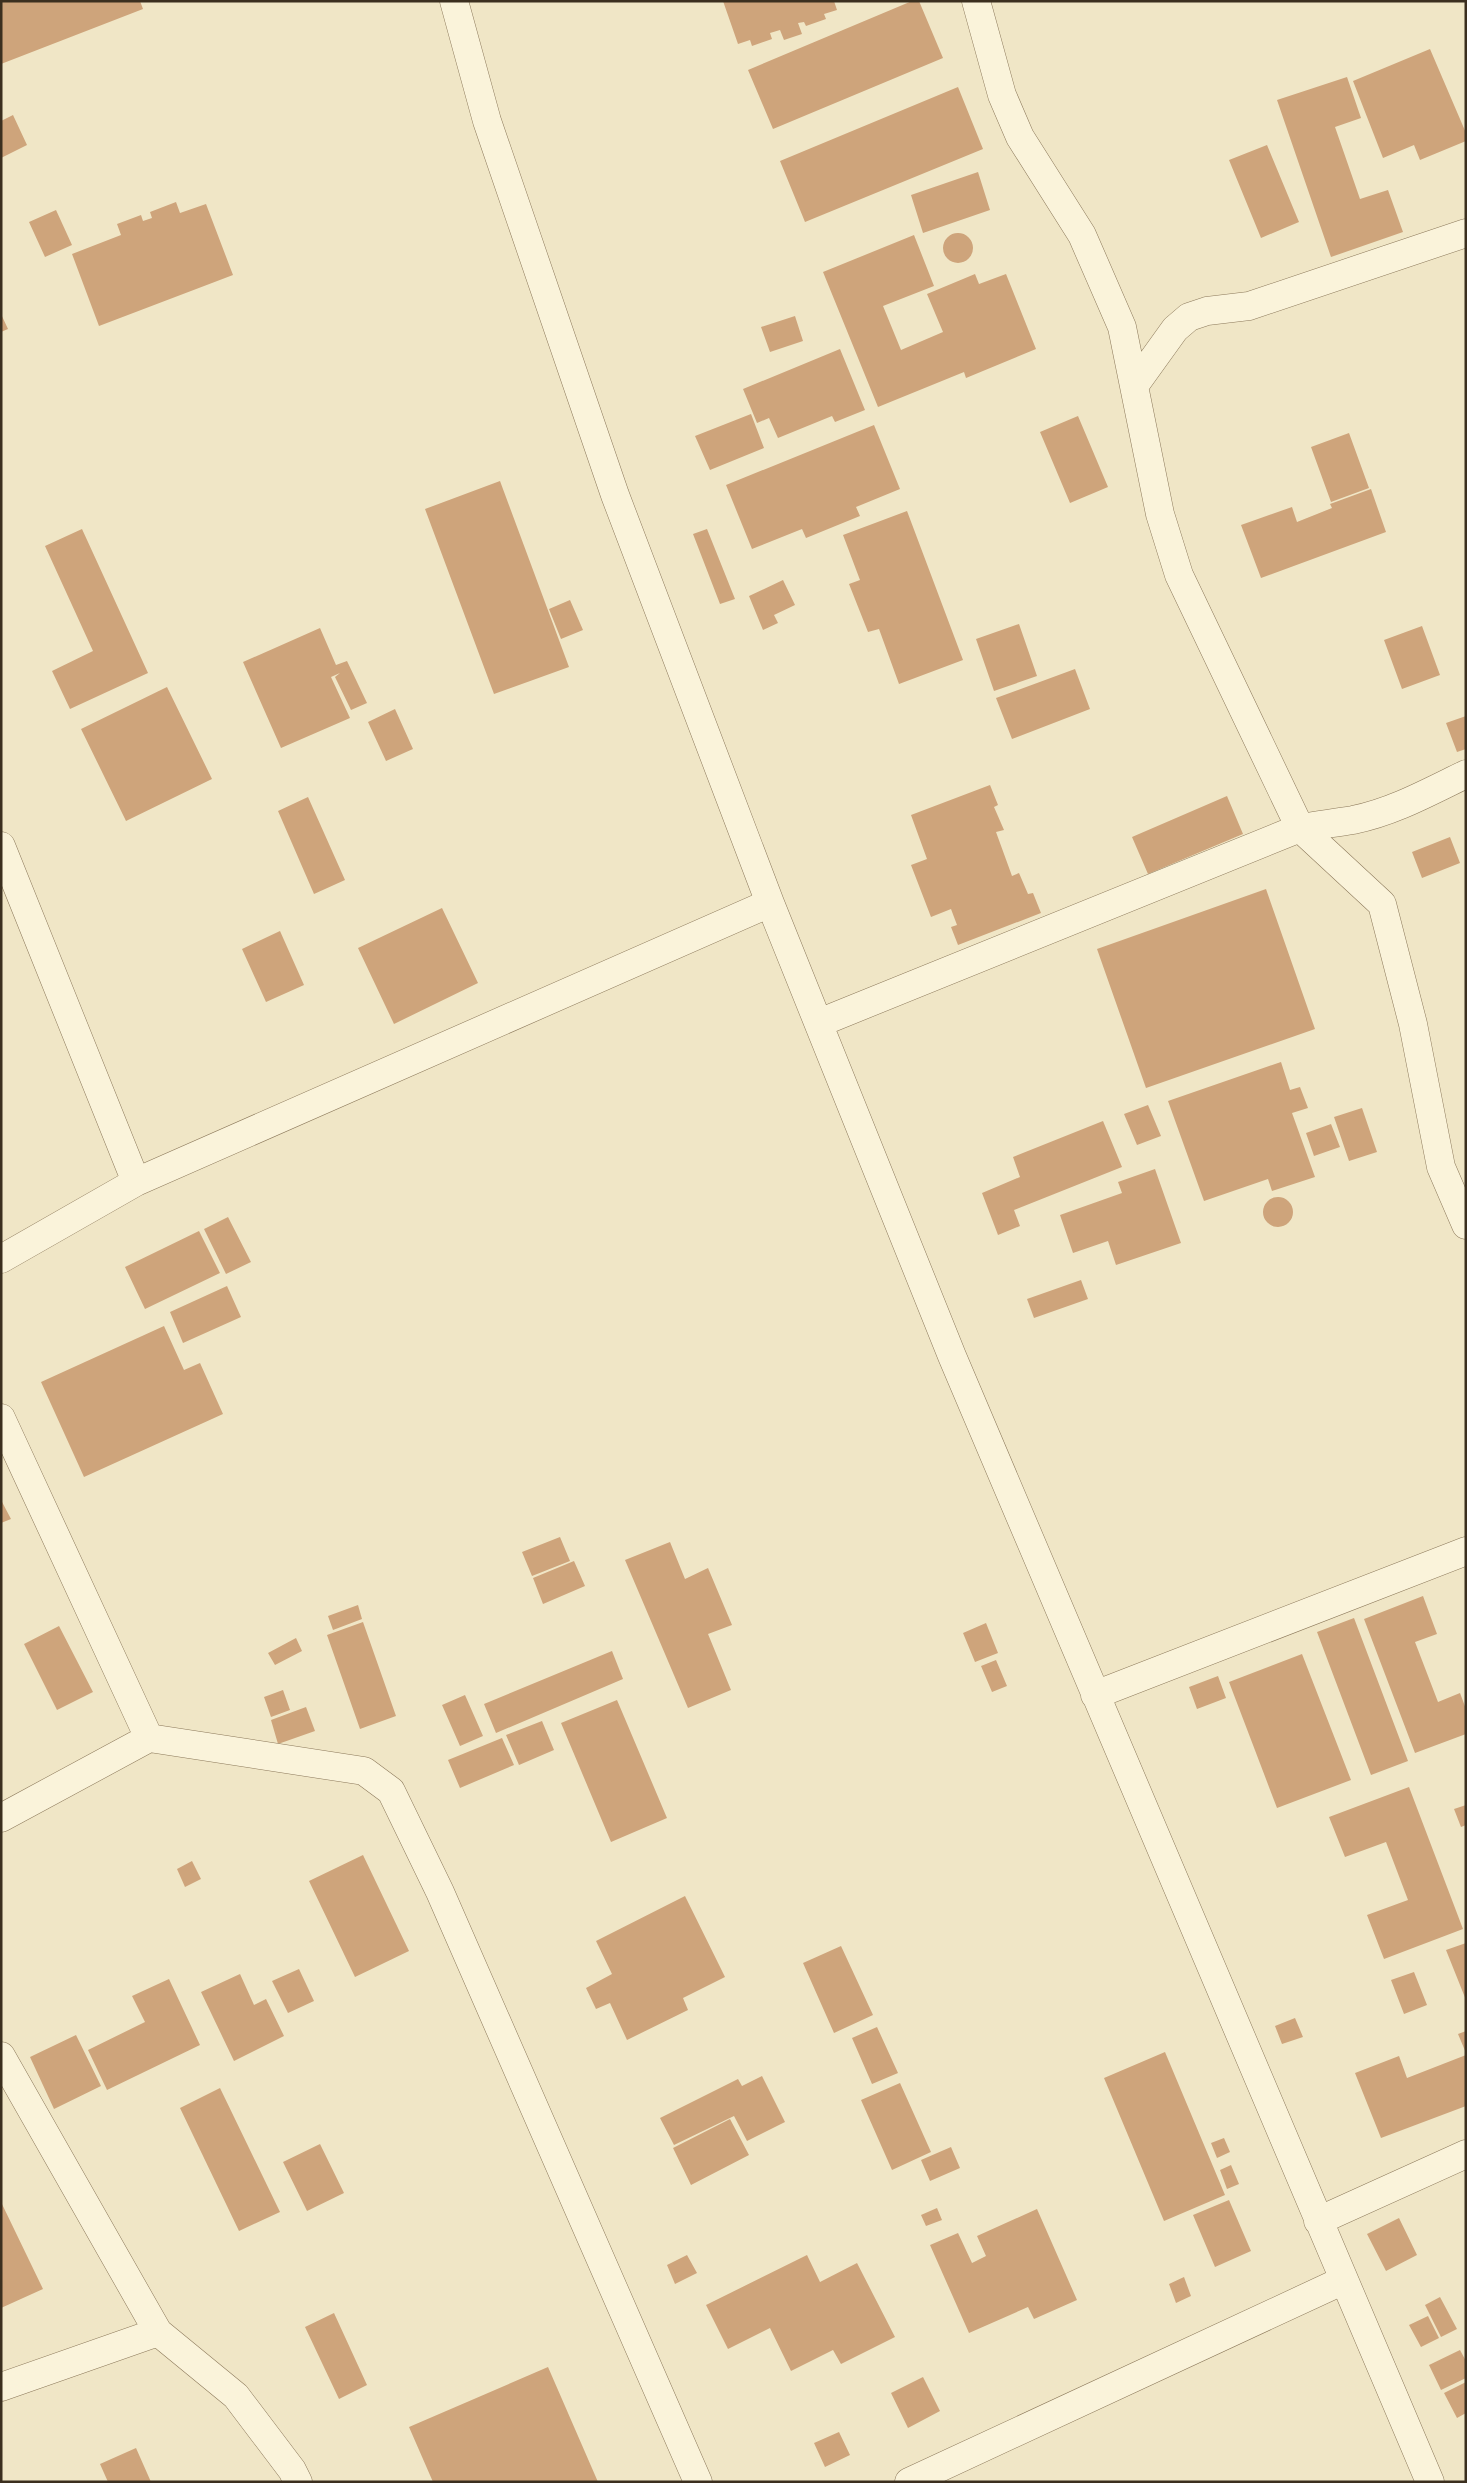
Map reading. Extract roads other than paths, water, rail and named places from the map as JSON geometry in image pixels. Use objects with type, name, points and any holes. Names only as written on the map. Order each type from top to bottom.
[{"type":"street","points":[[454,1],[487,121],[615,495],[770,903],[952,1356],[1430,2482]]},
{"type":"street","points":[[976,1],[1002,95],[1020,136],[1077,227],[1099,271],[1122,327],[1160,514],[1179,575],[1300,828],[1382,904],[1413,1024],[1441,1167],[1466,1225]]},
{"type":"street","points":[[1134,386],[1175,329],[1189,317],[1206,311],[1249,306],[1466,232]]},
{"type":"street","points":[[819,1024],[1300,828],[1353,820],[1386,810],[1410,802],[1466,774]]},
{"type":"street","points":[[1,846],[136,1182]]},
{"type":"street","points":[[1,1259],[136,1182],[770,903]]},
{"type":"street","points":[[1,1418],[149,1738]]},
{"type":"street","points":[[1095,1695],[1466,1551]]},
{"type":"street","points":[[1,1818],[149,1738],[364,1770],[391,1791],[440,1892],[698,2482]]},
{"type":"street","points":[[1,2056],[158,2332],[236,2396],[292,2470],[298,2482]]},
{"type":"street","points":[[1318,2221],[1466,2154]]},
{"type":"street","points":[[909,2482],[1344,2280]]},
{"type":"street","points":[[1,2387],[158,2332]]}]
